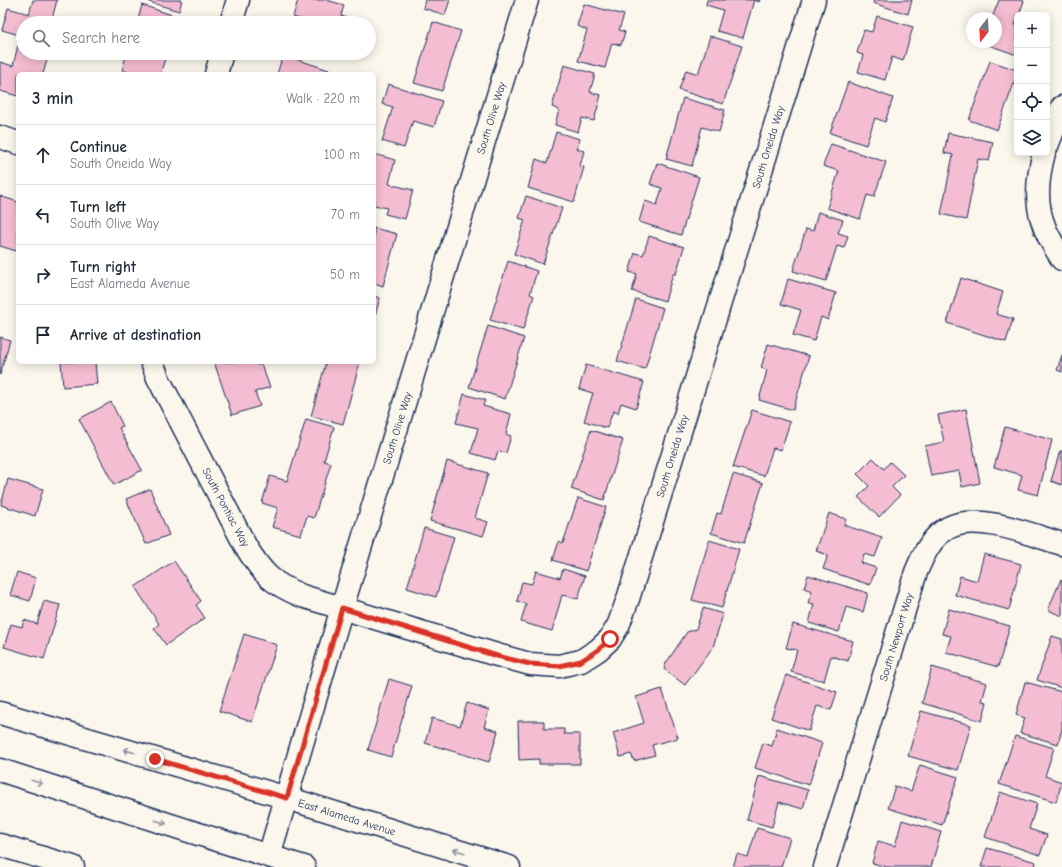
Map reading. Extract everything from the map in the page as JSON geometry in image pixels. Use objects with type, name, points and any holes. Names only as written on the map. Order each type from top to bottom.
[{"type":"street","points":[[233,16],[238,0]]},
{"type":"street","name":"South Olive Way","points":[[269,856],[342,608],[526,0]]},
{"type":"street","name":"South Oneida Way","points":[[342,608],[497,656],[530,664],[559,666],[581,661],[598,650],[610,639],[618,626],[628,599],[814,0]]},
{"type":"street","points":[[217,72],[220,60]]},
{"type":"street","points":[[1050,138],[1062,107]]},
{"type":"street","points":[[0,137],[16,141]]},
{"type":"street","points":[[1043,156],[1039,177],[1038,206],[1043,224],[1062,259]]},
{"type":"street","name":"South Pontiac Way","points":[[153,364],[158,378],[246,547],[261,570],[284,588],[302,596],[342,608]]},
{"type":"street","name":"South Newport Way","points":[[824,867],[916,572],[922,557],[929,546],[939,534],[947,528],[974,522],[1002,526],[1062,544]]},
{"type":"street","name":"East Alameda Avenue","points":[[0,714],[287,798],[509,867]]},
{"type":"street","points":[[0,770],[304,867]]},
{"type":"street","points":[[0,845],[73,867]]},
{"type":"building","points":[[33,0],[57,0],[53,16],[16,16],[16,34],[2,30],[8,8],[29,14]]},
{"type":"building","points":[[150,0],[182,0],[179,11],[149,2]]},
{"type":"building","points":[[298,0],[326,0],[344,5],[341,16],[293,16]]},
{"type":"building","points":[[425,0],[450,0],[445,15],[423,8]]},
{"type":"building","points":[[707,0],[754,0],[743,38],[717,31],[723,10],[706,5]]},
{"type":"building","points":[[874,0],[912,0],[908,14],[873,3]]},
{"type":"building","points":[[999,0],[1024,1],[1020,12],[1014,12],[1014,54],[997,48],[1002,48],[1002,12],[994,12]]},
{"type":"building","points":[[584,4],[624,15],[619,30],[625,32],[621,45],[612,43],[605,68],[578,61],[587,30],[577,26]]},
{"type":"building","points":[[142,5],[175,16],[139,16]]},
{"type":"building","points":[[877,16],[913,27],[903,61],[892,57],[885,80],[858,72],[863,55],[857,53],[864,30],[872,32]]},
{"type":"building","points":[[433,22],[461,31],[442,91],[414,83]]},
{"type":"building","points":[[710,36],[742,46],[723,104],[679,90],[686,70],[698,74]]},
{"type":"building","points":[[16,53],[16,60],[47,60],[44,72],[16,72],[16,95],[0,91],[0,62],[13,66]]},
{"type":"building","points":[[125,60],[165,60],[161,72],[128,72],[122,70]]},
{"type":"building","points":[[281,60],[298,60],[329,70],[328,72],[278,72]]},
{"type":"building","points":[[990,61],[1014,69],[1014,83],[997,130],[969,120]]},
{"type":"building","points":[[564,65],[595,74],[590,92],[601,95],[594,121],[582,118],[578,132],[555,125],[559,110],[552,107]]},
{"type":"building","points":[[848,82],[893,98],[885,122],[875,118],[866,145],[830,133]]},
{"type":"building","points":[[388,84],[442,101],[434,127],[413,121],[404,148],[382,141],[393,107],[382,104]]},
{"type":"building","points":[[683,98],[725,110],[719,132],[702,127],[692,166],[666,159]]},
{"type":"building","points":[[556,132],[580,139],[577,149],[584,151],[580,166],[584,167],[574,202],[528,188],[536,159],[547,163]]},
{"type":"building","points":[[948,133],[993,142],[989,161],[978,159],[966,220],[941,214],[953,155],[944,153]]},
{"type":"building","points":[[831,144],[886,162],[874,197],[867,195],[860,219],[827,208],[839,171],[823,166]]},
{"type":"building","points":[[376,155],[395,160],[389,184],[413,190],[405,219],[385,214],[387,208],[376,205]]},
{"type":"building","points":[[657,163],[699,177],[681,235],[639,222],[645,201],[657,205],[662,188],[650,184]]},
{"type":"building","points":[[0,196],[16,201],[16,251],[0,246]]},
{"type":"building","points":[[526,196],[562,208],[543,264],[514,254],[525,220],[519,218]]},
{"type":"building","points":[[818,212],[843,220],[838,233],[848,236],[844,248],[837,246],[826,281],[793,271],[806,229],[813,231]]},
{"type":"building","points":[[376,229],[397,234],[383,286],[376,284]]},
{"type":"building","points":[[649,236],[684,247],[676,274],[673,274],[665,301],[632,291],[637,274],[629,272],[635,253],[643,255]]},
{"type":"building","points":[[508,261],[537,271],[530,294],[534,296],[523,330],[490,320]]},
{"type":"building","points":[[961,278],[1003,292],[996,314],[1013,319],[1006,342],[947,323]]},
{"type":"building","points":[[788,279],[836,293],[828,320],[821,317],[814,341],[793,335],[801,310],[781,304]]},
{"type":"building","points":[[376,297],[380,298],[376,312]]},
{"type":"building","points":[[636,299],[663,308],[645,369],[617,361]]},
{"type":"building","points":[[488,326],[524,338],[505,399],[469,387]]},
{"type":"building","points":[[0,337],[10,340],[0,375]]},
{"type":"building","points":[[768,344],[809,356],[793,410],[759,400],[767,370],[761,368]]},
{"type":"building","points":[[1062,355],[1062,372],[1057,370]]},
{"type":"building","points":[[61,364],[95,364],[97,384],[63,387]]},
{"type":"building","points":[[215,364],[261,364],[270,387],[255,392],[260,406],[232,415]]},
{"type":"building","points":[[325,364],[359,364],[343,424],[311,416]]},
{"type":"building","points":[[586,365],[644,382],[636,408],[621,403],[618,413],[613,411],[607,428],[584,421],[593,393],[579,389]]},
{"type":"building","points":[[464,394],[485,400],[483,406],[511,414],[506,434],[511,436],[506,453],[498,451],[495,460],[471,453],[478,428],[456,423]]},
{"type":"building","points":[[111,402],[123,426],[119,428],[142,470],[114,485],[79,419]]},
{"type":"building","points":[[966,409],[980,483],[962,487],[959,471],[931,476],[925,446],[944,442],[938,415]]},
{"type":"building","points":[[752,410],[790,422],[781,450],[773,448],[764,476],[733,467]]},
{"type":"building","points":[[306,419],[334,427],[324,461],[331,463],[314,518],[307,516],[301,535],[272,527],[278,508],[262,503],[270,476],[287,481]]},
{"type":"building","points":[[1005,427],[1052,440],[1038,495],[1018,490],[1022,475],[994,467]]},
{"type":"building","points":[[591,430],[623,440],[604,500],[571,489]]},
{"type":"building","points":[[1060,451],[1062,451],[1062,485],[1051,481]]},
{"type":"building","points":[[873,458],[884,469],[890,462],[904,475],[892,487],[900,495],[879,517],[858,497],[869,486],[857,474]]},
{"type":"building","points":[[447,461],[488,473],[475,518],[488,522],[483,536],[430,521]]},
{"type":"building","points":[[733,474],[763,483],[744,543],[711,533],[717,513],[721,514]]},
{"type":"building","points":[[8,479],[43,489],[35,516],[1,505]]},
{"type":"building","points":[[150,489],[169,535],[146,544],[126,499]]},
{"type":"building","points":[[578,498],[606,507],[586,571],[553,560],[559,541],[563,543]]},
{"type":"building","points":[[829,513],[846,519],[844,525],[882,538],[875,557],[864,554],[861,563],[876,568],[870,585],[823,569],[828,555],[816,551]]},
{"type":"building","points":[[424,528],[454,537],[436,597],[407,588]]},
{"type":"building","points":[[709,540],[739,549],[722,608],[692,600]]},
{"type":"building","points":[[984,554],[1021,564],[1009,610],[955,595],[960,576],[977,581]]},
{"type":"building","points":[[174,561],[201,601],[196,605],[205,618],[166,645],[154,628],[159,624],[135,587]]},
{"type":"building","points":[[563,569],[585,576],[578,599],[562,595],[552,631],[521,622],[526,604],[517,601],[522,582],[532,584],[536,571],[560,578]]},
{"type":"building","points":[[17,572],[36,578],[30,601],[10,595]]},
{"type":"building","points":[[808,575],[868,593],[863,612],[846,607],[839,632],[809,623],[814,604],[808,603],[812,591],[804,588]]},
{"type":"building","points":[[1061,579],[1062,580],[1062,616],[1048,610]]},
{"type":"building","points":[[44,601],[60,605],[44,659],[4,647],[11,624],[22,627],[24,620],[37,624]]},
{"type":"building","points":[[703,608],[723,614],[713,647],[685,685],[664,669],[666,663],[687,632],[696,629]]},
{"type":"building","points":[[949,609],[1010,626],[998,667],[946,652],[951,636],[942,634]]},
{"type":"building","points":[[793,624],[853,641],[848,661],[831,656],[824,681],[791,672],[797,650],[786,648]]},
{"type":"building","points":[[244,634],[277,645],[252,722],[219,711]]},
{"type":"building","points":[[1052,636],[1062,639],[1062,688],[1037,680]]},
{"type":"building","points":[[932,667],[987,683],[982,701],[987,702],[982,721],[922,703]]},
{"type":"building","points":[[786,675],[837,692],[831,710],[817,706],[809,731],[771,718]]},
{"type":"building","points":[[389,679],[412,686],[391,757],[368,750]]},
{"type":"building","points":[[1025,682],[1062,692],[1062,729],[1058,744],[1020,733],[1025,718],[1016,715]]},
{"type":"building","points":[[662,689],[678,738],[652,745],[655,755],[634,761],[631,754],[620,757],[613,733],[644,723],[636,697]]},
{"type":"building","points":[[467,703],[489,710],[484,727],[498,731],[489,762],[425,743],[432,718],[460,726]]},
{"type":"building","points":[[921,711],[971,725],[958,770],[908,756]]},
{"type":"building","points":[[518,721],[544,721],[544,729],[564,729],[564,734],[580,734],[580,764],[539,764],[539,759],[519,760]]},
{"type":"building","points":[[777,728],[822,743],[809,785],[755,768],[763,743],[772,746]]},
{"type":"building","points":[[1015,736],[1054,748],[1045,776],[1062,782],[1056,802],[999,784]]},
{"type":"building","points":[[920,765],[958,777],[942,825],[888,808],[895,786],[911,791]]},
{"type":"building","points":[[759,776],[808,790],[803,809],[779,802],[772,827],[747,820]]},
{"type":"building","points":[[1000,792],[1037,804],[1029,829],[1047,835],[1040,855],[985,837]]},
{"type":"building","points":[[902,820],[941,832],[931,867],[887,867],[872,863],[878,841],[895,846]]},
{"type":"building","points":[[757,828],[790,838],[781,867],[733,867],[737,854],[748,857]]},
{"type":"building","points":[[987,848],[1036,862],[1035,867],[981,867]]},
{"type":"route","points":[[155,759],[287,798],[342,608],[497,656],[530,664],[559,666],[581,661],[598,650],[610,639]]}]
